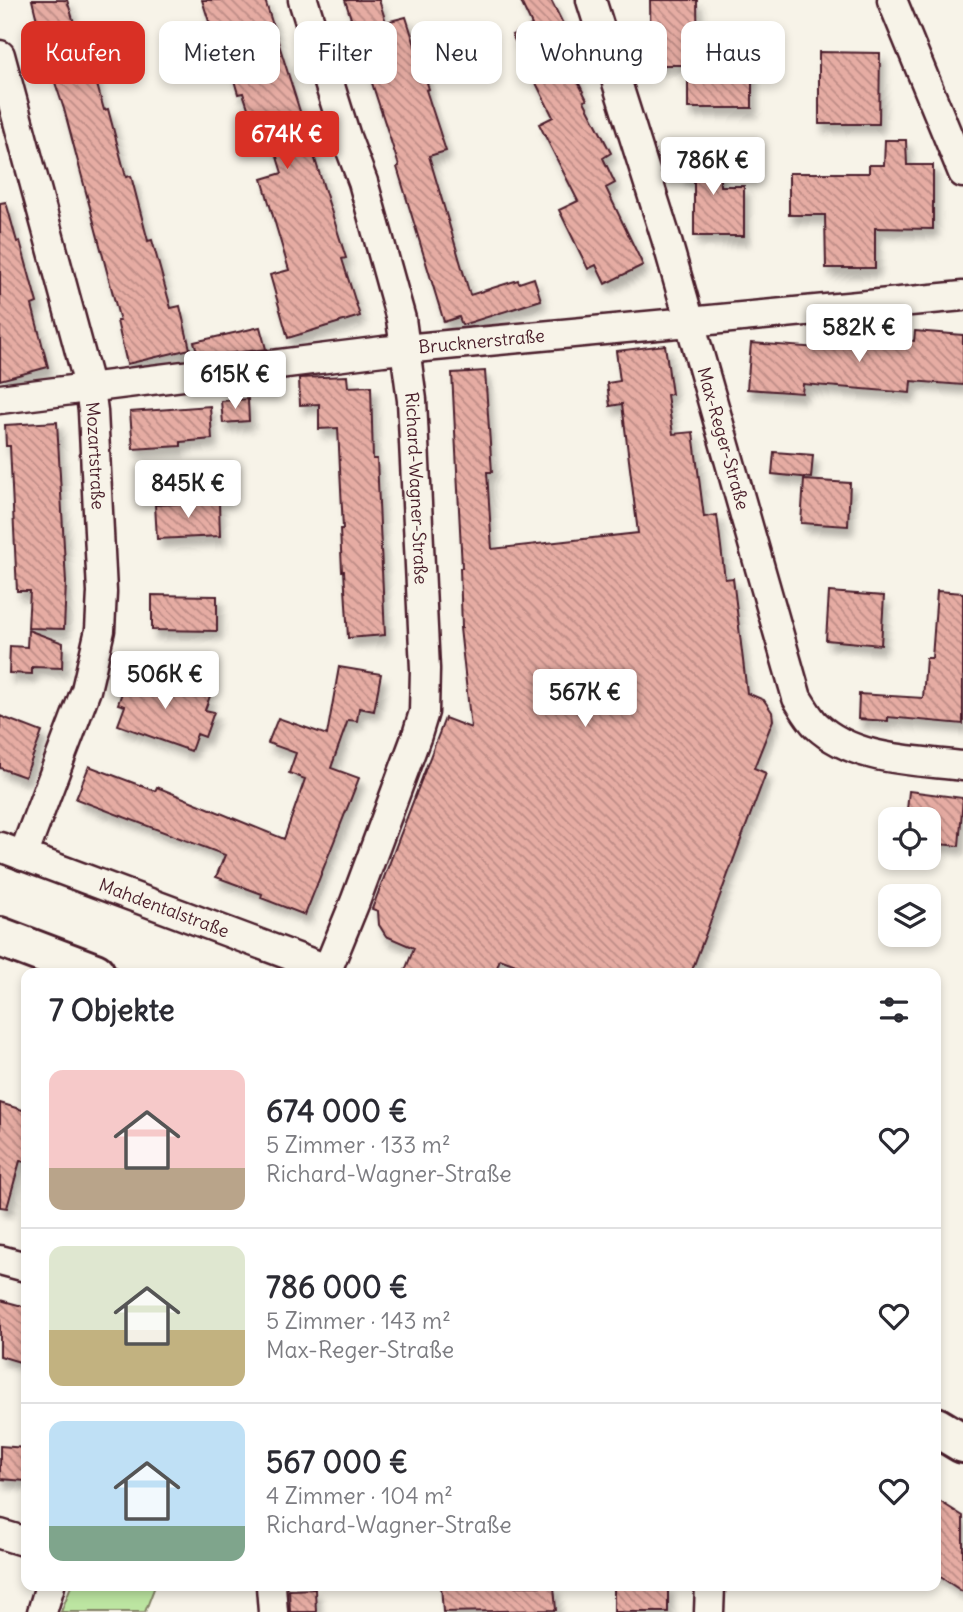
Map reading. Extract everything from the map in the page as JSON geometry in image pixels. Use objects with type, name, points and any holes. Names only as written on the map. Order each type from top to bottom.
[{"type":"main road","points":[[0,937],[81,968]]},
{"type":"street","name":"Richard-Wagner-Straße","points":[[303,0],[363,182],[401,319],[412,400],[425,669],[424,712],[328,968]]},
{"type":"street","name":"Max-Reger-Straße","points":[[591,0],[666,238],[797,698],[813,723],[830,737],[854,749],[903,759],[963,766]]},
{"type":"street","points":[[891,0],[963,173]]},
{"type":"street","name":"Mozartstraße","points":[[0,55],[90,388],[102,609],[100,630],[86,690],[12,851]]},
{"type":"street","name":"Brucknerstraße","points":[[0,399],[406,349],[963,296]]},
{"type":"street","name":"Mahdentalstraße","points":[[12,851],[319,968]]},
{"type":"street","points":[[0,1260],[21,1266]]},
{"type":"street","points":[[0,1534],[21,1540]]},
{"type":"street","points":[[42,1612],[48,1591]]},
{"type":"street","points":[[271,1591],[272,1612]]},
{"type":"street","points":[[709,1612],[710,1591]]},
{"type":"green space","points":[[69,1591],[153,1591],[145,1612],[61,1612]]},
{"type":"building","points":[[32,0],[67,0],[74,21],[37,21]]},
{"type":"building","points":[[202,0],[265,0],[272,21],[209,21]]},
{"type":"building","points":[[345,0],[379,0],[386,21],[352,21]]},
{"type":"building","points":[[520,0],[551,0],[562,21],[530,21]]},
{"type":"building","points":[[650,0],[697,0],[697,21],[681,21],[681,65],[667,65],[667,21],[650,21]]},
{"type":"building","points":[[406,17],[411,33],[411,84],[427,84],[429,89],[426,90],[446,151],[429,156],[470,295],[518,280],[519,283],[534,278],[541,300],[462,325],[459,317],[444,322],[397,167],[399,166],[372,84],[397,84],[397,21],[390,21]]},
{"type":"building","points":[[280,48],[346,258],[342,259],[360,316],[288,338],[270,275],[289,270],[262,179],[282,173],[267,125],[255,129],[243,93],[238,94],[235,84],[280,84]]},
{"type":"building","points":[[819,52],[880,53],[879,124],[819,124]]},
{"type":"building","points":[[56,84],[97,84],[104,110],[108,109],[126,177],[131,176],[148,241],[152,240],[171,308],[180,306],[190,349],[127,364],[117,321],[120,321]]},
{"type":"building","points":[[536,84],[579,84],[587,100],[584,101],[611,153],[603,158],[615,183],[606,188],[643,265],[605,284],[596,265],[588,269],[559,210],[578,201],[539,124],[553,117]]},
{"type":"building","points":[[688,84],[752,84],[752,108],[688,108]]},
{"type":"building","points":[[885,140],[906,140],[907,165],[933,165],[933,229],[875,228],[875,268],[826,268],[825,215],[789,215],[789,173],[869,173],[869,165],[884,165]]},
{"type":"building","points":[[682,151],[720,151],[720,186],[744,186],[744,236],[694,236],[694,178],[682,178]]},
{"type":"building","points":[[6,202],[37,303],[32,305],[48,367],[0,380],[0,203]]},
{"type":"building","points":[[260,327],[266,349],[199,357],[194,342]]},
{"type":"building","points":[[915,331],[963,335],[963,385],[911,381],[910,393],[803,384],[802,393],[747,389],[751,343],[833,349],[834,335],[914,341]]},
{"type":"building","points":[[665,345],[672,394],[667,395],[673,434],[693,432],[704,517],[717,515],[725,579],[733,578],[747,693],[764,700],[772,712],[773,720],[754,768],[766,773],[693,968],[524,968],[500,959],[497,968],[406,968],[414,948],[386,936],[379,925],[378,911],[372,909],[445,718],[471,728],[460,628],[462,568],[452,373],[485,371],[492,472],[487,472],[492,549],[638,533],[622,404],[610,406],[607,383],[620,381],[616,351]]},
{"type":"building","points":[[347,376],[348,387],[371,386],[373,459],[377,459],[385,635],[348,638],[340,529],[343,529],[338,428],[319,429],[319,404],[300,405],[299,378]]},
{"type":"building","points":[[248,399],[249,421],[223,423],[221,401]]},
{"type":"building","points":[[210,406],[212,439],[181,442],[181,446],[133,449],[130,412]]},
{"type":"building","points":[[57,422],[66,582],[64,629],[28,628],[30,591],[17,591],[10,446],[6,446],[5,425]]},
{"type":"building","points":[[774,452],[813,455],[811,478],[772,474]]},
{"type":"building","points":[[804,480],[850,483],[848,526],[801,523]]},
{"type":"building","points":[[219,502],[220,536],[157,539],[155,505]]},
{"type":"building","points":[[937,591],[963,593],[963,724],[888,717],[888,721],[858,719],[859,694],[923,698],[926,658],[932,658]]},
{"type":"building","points":[[829,592],[884,596],[881,645],[826,640]]},
{"type":"building","points":[[152,595],[217,596],[217,631],[152,630]]},
{"type":"building","points":[[28,630],[63,643],[62,668],[32,667],[32,674],[9,673],[10,646],[27,647]]},
{"type":"building","points":[[339,667],[381,674],[374,711],[359,708],[357,721],[348,720],[331,768],[359,778],[305,915],[261,898],[262,894],[216,877],[225,855],[76,799],[89,766],[155,791],[157,787],[284,839],[305,779],[289,773],[296,753],[268,743],[278,718],[327,735]]},
{"type":"building","points":[[138,670],[210,696],[205,710],[214,712],[205,737],[197,734],[191,751],[118,725],[125,706],[118,704],[126,681],[134,683]]},
{"type":"building","points":[[0,716],[42,732],[25,777],[0,768]]},
{"type":"building","points":[[909,791],[963,798],[959,846],[941,844],[941,807],[907,807]]},
{"type":"building","points":[[0,1103],[21,1109],[21,1161],[7,1208],[0,1207]]},
{"type":"building","points":[[0,1300],[21,1306],[21,1362],[0,1356]]},
{"type":"building","points":[[0,1446],[21,1448],[21,1481],[0,1479]]},
{"type":"building","points":[[941,1502],[963,1516],[963,1592],[941,1577]]},
{"type":"building","points":[[289,1591],[315,1591],[316,1612],[290,1612]]},
{"type":"building","points":[[441,1591],[554,1591],[556,1610],[443,1612]]},
{"type":"building","points":[[614,1591],[668,1591],[668,1612],[614,1612]]}]
